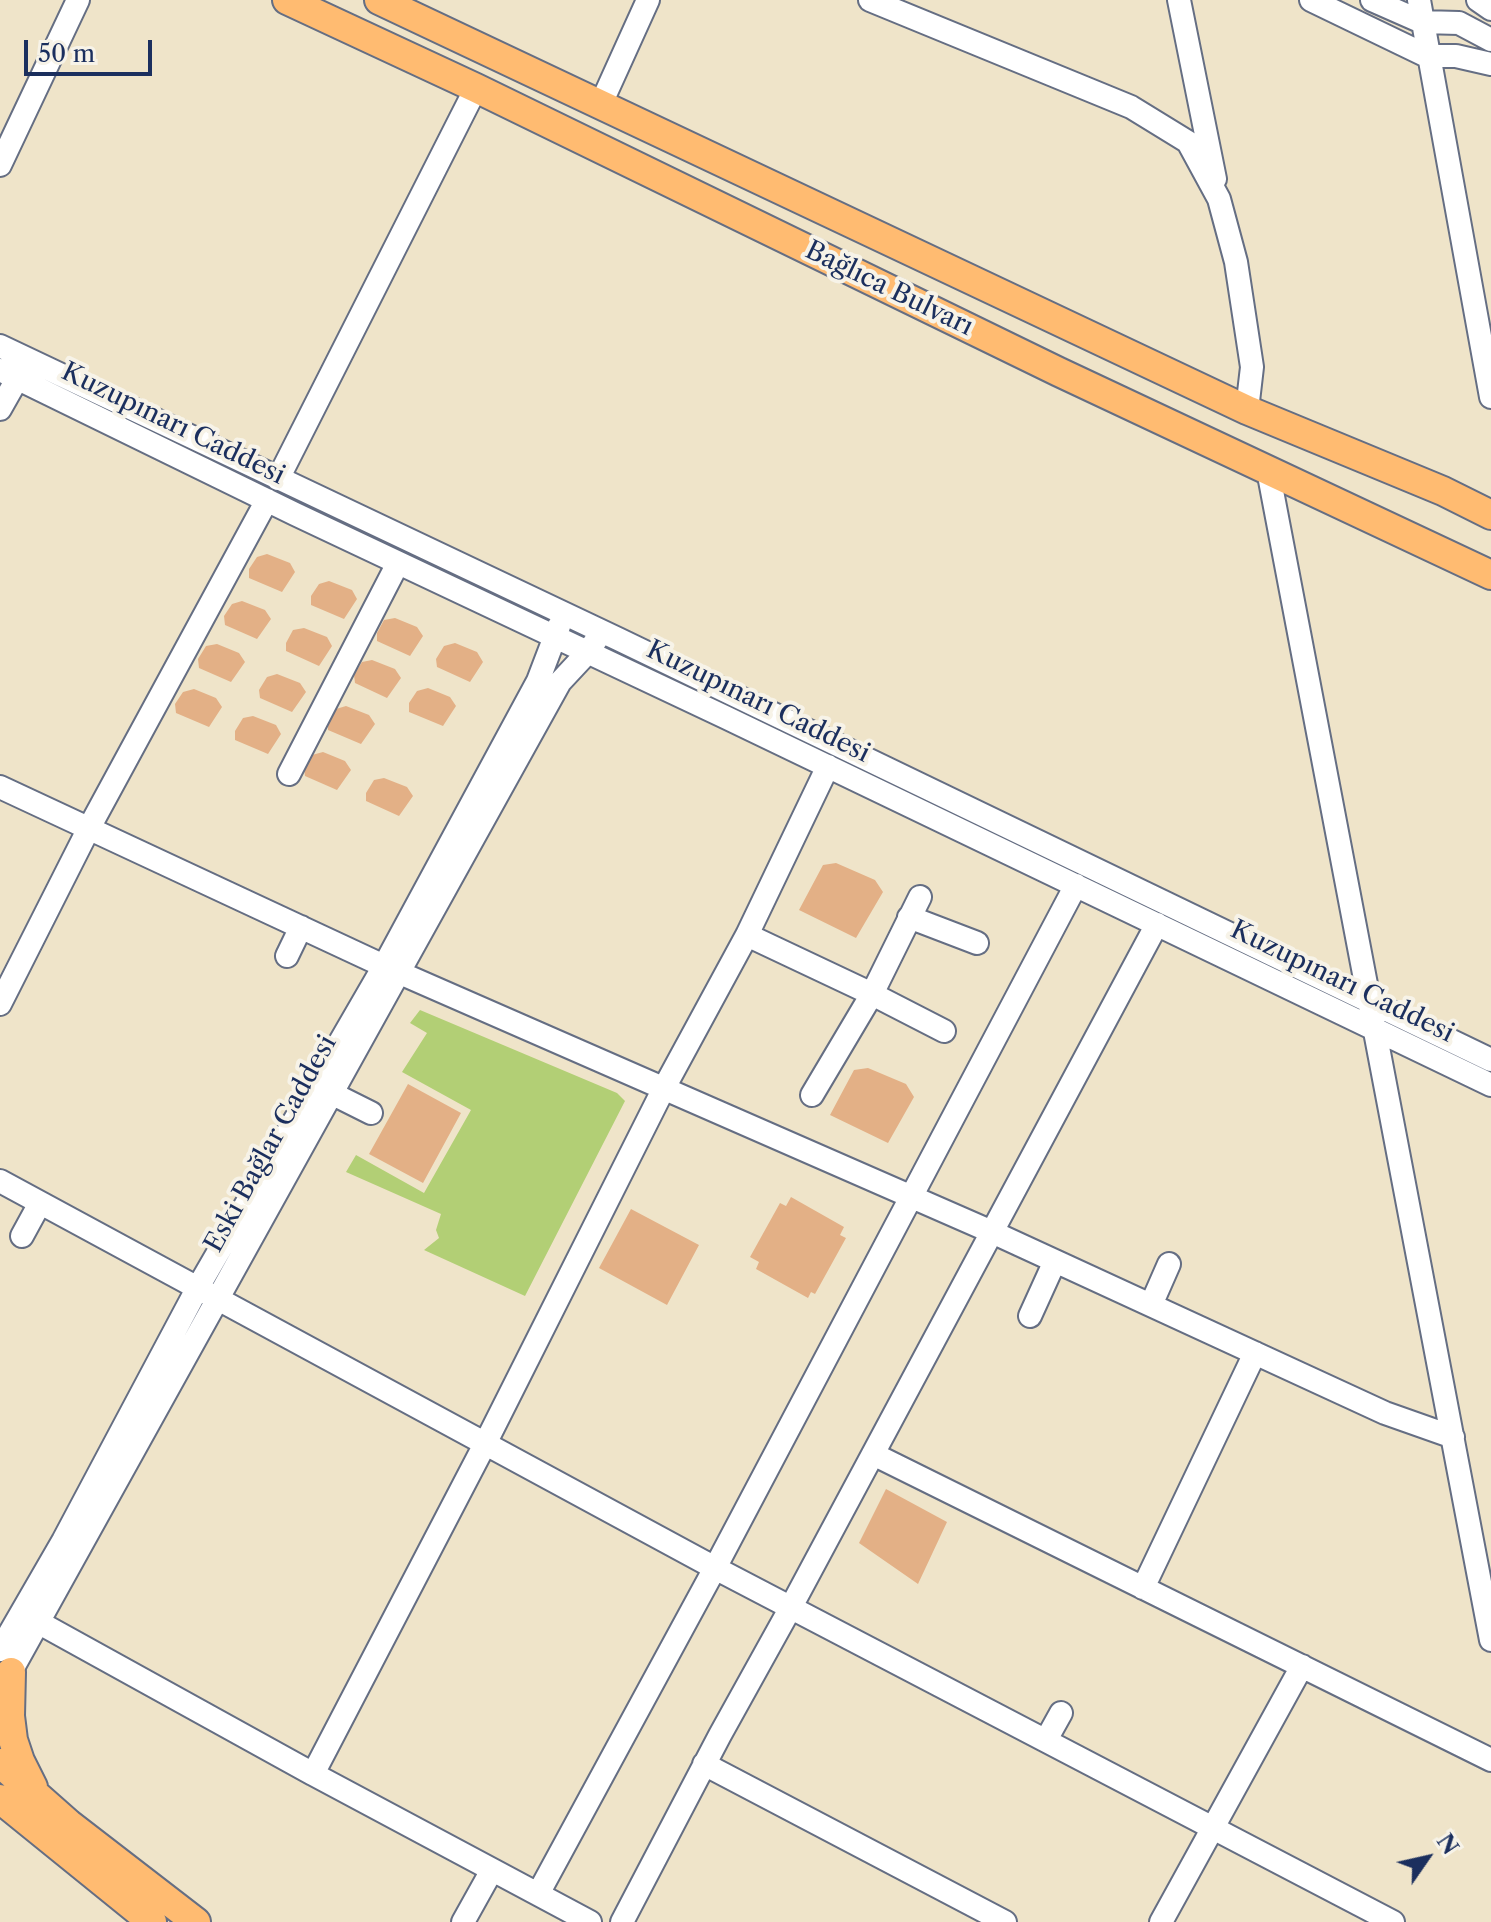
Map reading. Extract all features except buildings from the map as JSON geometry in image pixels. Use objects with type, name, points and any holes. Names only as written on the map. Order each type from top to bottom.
[{"type":"main road","name":"Bağlıca Bulvarı","points":[[287,0],[1491,575]]},
{"type":"main road","name":"Bağlıca Bulvarı","points":[[379,0],[1247,410],[1443,491],[1491,515]]},
{"type":"main road","points":[[4,1672],[13,1740],[28,1778],[16,1807]]},
{"type":"main road","points":[[0,1763],[16,1807],[152,1922]]},
{"type":"main road","points":[[16,1807],[196,1922]]},
{"type":"street","points":[[0,165],[78,0]]},
{"type":"street","points":[[600,106],[648,0]]},
{"type":"street","points":[[870,0],[1131,107],[1188,142],[1219,199]]},
{"type":"street","points":[[1179,0],[1245,315],[1252,367],[1247,410]]},
{"type":"street","points":[[1311,0],[1427,56],[1456,56],[1491,64]]},
{"type":"street","points":[[1372,0],[1459,23],[1491,40]]},
{"type":"street","points":[[1478,0],[1491,9]]},
{"type":"street","points":[[1421,11],[1427,56],[1483,292],[1491,397]]},
{"type":"street","points":[[278,479],[476,88]]},
{"type":"street","name":"Kuzupınarı Caddesi","points":[[0,346],[1491,1060]]},
{"type":"street","points":[[0,409],[8,374]]},
{"type":"street","name":"Kuzupınarı Caddesi","points":[[8,374],[1491,1085]]},
{"type":"street","points":[[1268,470],[1491,1640]]},
{"type":"street","points":[[0,1004],[89,828],[267,500]]},
{"type":"street","points":[[289,774],[398,563]]},
{"type":"street","name":"Eski Bağlar Caddesi","points":[[207,1294],[331,1093],[538,681],[554,636],[566,615]]},
{"type":"street","name":"Eski Bağlar Caddesi","points":[[4,1672],[63,1541],[560,682],[588,652],[600,631]]},
{"type":"street","points":[[313,1774],[485,1444],[664,1088],[747,935],[828,766]]},
{"type":"street","points":[[0,787],[392,969],[992,1232],[1385,1413],[1453,1437]]},
{"type":"street","points":[[538,1894],[715,1568],[1076,885]]},
{"type":"street","points":[[812,1095],[872,994],[920,897]]},
{"type":"street","points":[[909,917],[977,943]]},
{"type":"street","points":[[622,1922],[1157,924]]},
{"type":"street","points":[[287,956],[301,927]]},
{"type":"street","points":[[747,935],[944,1031]]},
{"type":"street","points":[[331,1093],[371,1113]]},
{"type":"street","points":[[0,1181],[715,1568],[1393,1922]]},
{"type":"street","points":[[22,1236],[40,1203]]},
{"type":"street","points":[[1030,1316],[1055,1261]]},
{"type":"street","points":[[1151,1305],[1169,1264]]},
{"type":"street","points":[[1143,1588],[1255,1353]]},
{"type":"street","points":[[873,1454],[1491,1760]]},
{"type":"street","points":[[30,1618],[590,1922]]},
{"type":"street","points":[[1161,1922],[1302,1666]]},
{"type":"street","points":[[1046,1740],[1061,1713]]},
{"type":"street","points":[[704,1764],[1005,1922]]},
{"type":"street","points":[[463,1922],[492,1870]]},
{"type":"green space","points":[[420,1010],[617,1093],[625,1101],[525,1296],[424,1250],[439,1238],[436,1230],[441,1214],[346,1172],[356,1155],[424,1193],[471,1110],[402,1072],[427,1033],[410,1023]]}]
